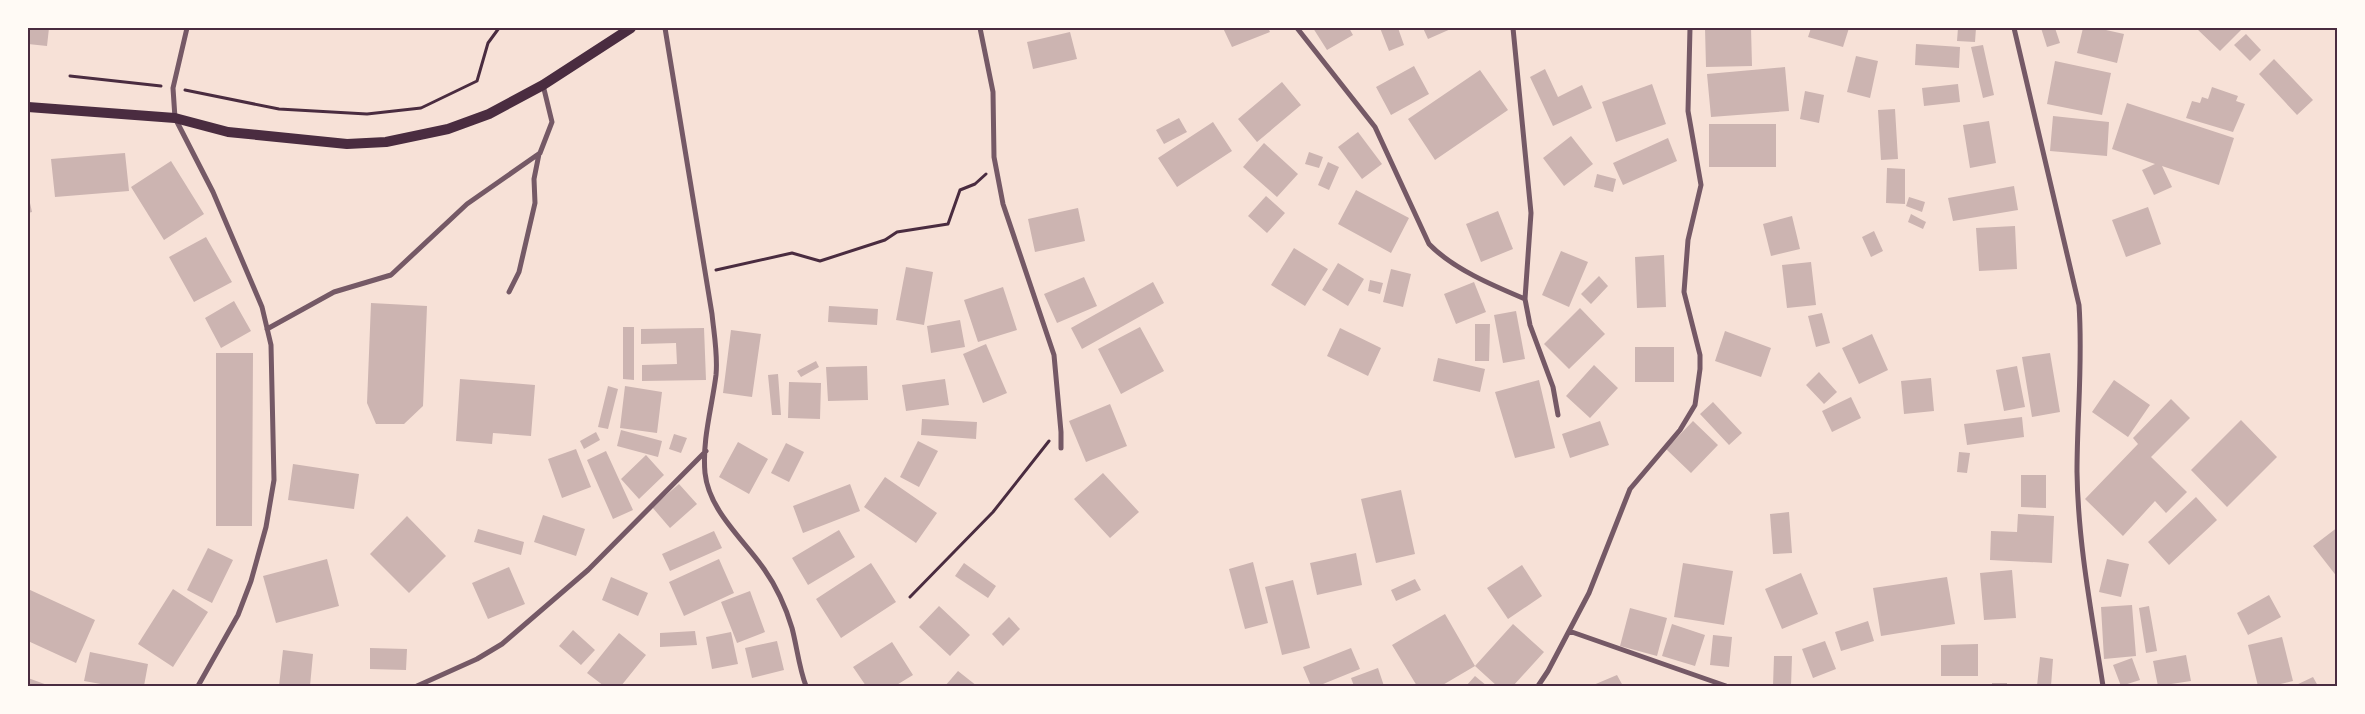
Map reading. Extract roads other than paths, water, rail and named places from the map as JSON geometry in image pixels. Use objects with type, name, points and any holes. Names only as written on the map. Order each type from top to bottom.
[{"type":"main road","points":[[28,107],[175,118],[228,132],[348,144],[386,142],[448,129],[481,117],[543,85],[631,28]]},
{"type":"street","points":[[187,28],[173,88],[175,118],[214,192],[262,307],[271,344],[274,480],[266,527],[251,581],[238,615],[198,686]]},
{"type":"street","points":[[666,28],[712,314],[716,372],[705,473],[709,489],[723,515],[765,570],[783,604],[806,686]]},
{"type":"street","points":[[980,28],[993,92],[995,164],[1002,204],[1054,355],[1061,448]]},
{"type":"street","points":[[1297,28],[1375,127],[1429,244],[1436,252],[1491,284],[1525,299]]},
{"type":"street","points":[[1513,28],[1531,213],[1525,299],[1530,325],[1553,387],[1558,415]]},
{"type":"street","points":[[1538,686],[1595,578],[1630,489],[1680,430],[1695,406],[1700,355],[1684,292],[1688,240],[1701,185],[1688,110],[1690,28]]},
{"type":"street","points":[[2014,28],[2079,305],[2082,347],[2077,472],[2081,549],[2103,686]]},
{"type":"street","points":[[509,292],[519,272],[533,212],[534,179],[540,153],[552,122],[543,85]]},
{"type":"street","points":[[267,329],[334,292],[391,275],[467,204],[540,153]]},
{"type":"street","points":[[416,686],[477,660],[502,644],[588,570],[706,451]]},
{"type":"street","points":[[1568,631],[1726,686]]}]
